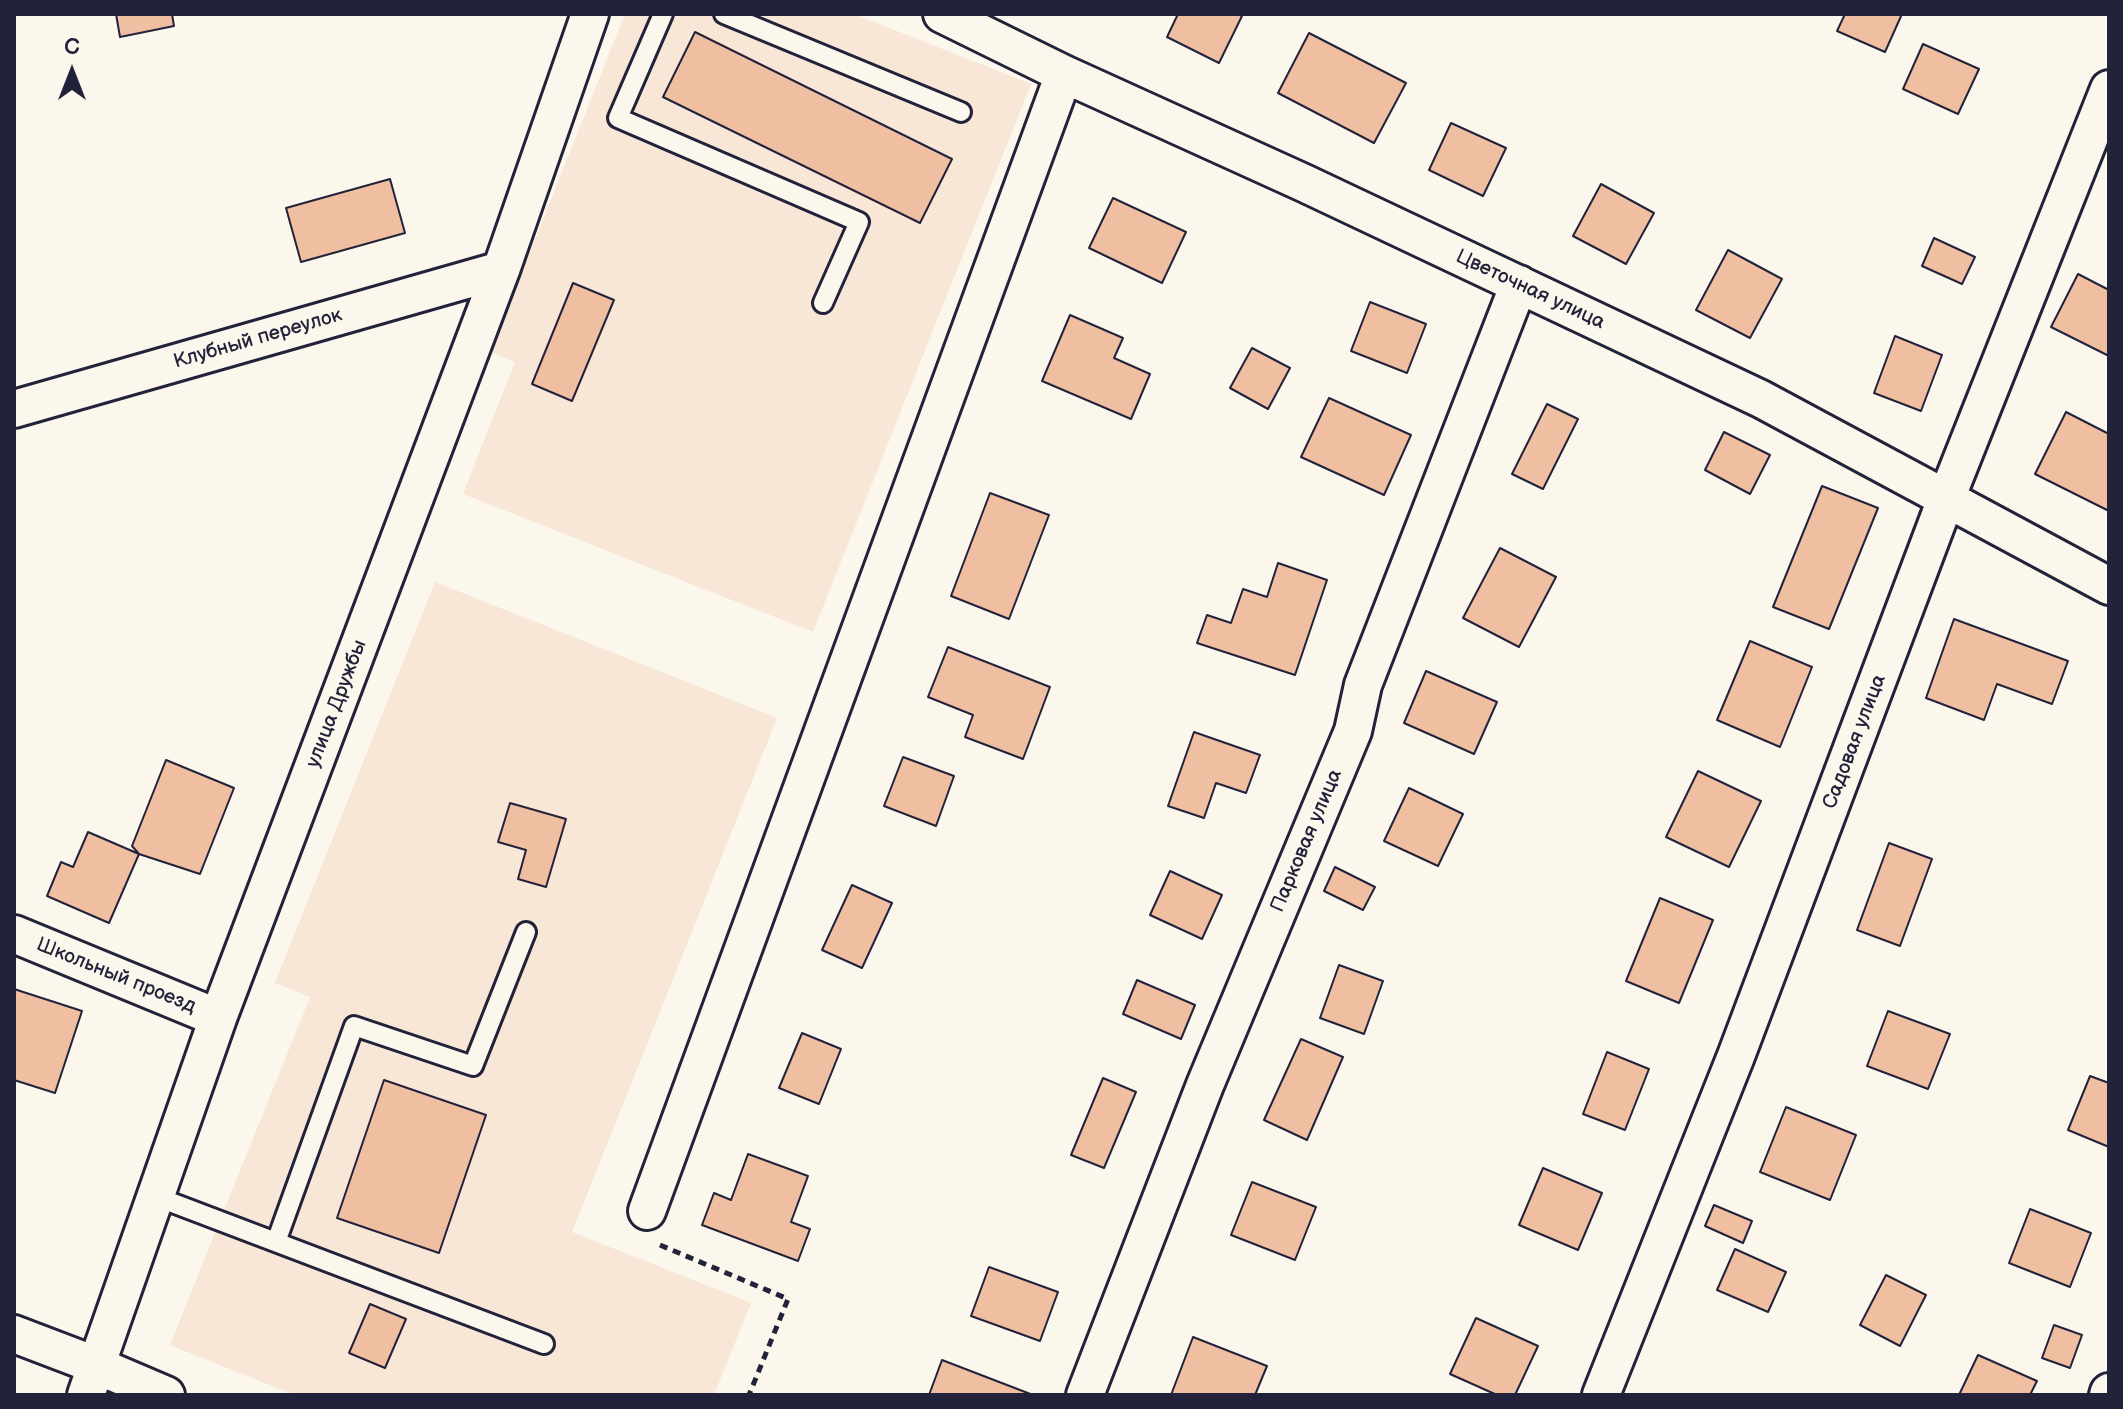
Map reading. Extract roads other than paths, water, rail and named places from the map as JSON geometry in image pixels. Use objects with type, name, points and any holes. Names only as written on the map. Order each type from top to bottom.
[{"type":"street","name":"улица Дружбы","points":[[92,1380],[218,1018],[501,270],[590,14]]},
{"type":"street","name":"Цветочная улица","points":[[942,14],[1761,399],[2109,586]]},
{"type":"street","points":[[647,1211],[1064,74]]},
{"type":"street","name":"Садовая улица","points":[[1601,1395],[1736,1056],[1946,499],[2109,89]]},
{"type":"street","name":"Клубный переулок","points":[[14,409],[501,270]]},
{"type":"street","name":"Парковая улица","points":[[1085,1395],[1205,1085],[1353,731],[1363,685],[1519,284]]},
{"type":"street","name":"Школьный проезд","points":[[14,934],[218,1018]]},
{"type":"street","points":[[14,1334],[92,1380],[166,1395]]},
{"type":"lane","points":[[663,14],[618,118],[859,222],[823,303]]},
{"type":"lane","points":[[724,14],[961,112]]},
{"type":"lane","points":[[276,1242],[354,1026],[473,1066],[526,932]]},
{"type":"lane","points":[[157,1197],[544,1344]]}]
